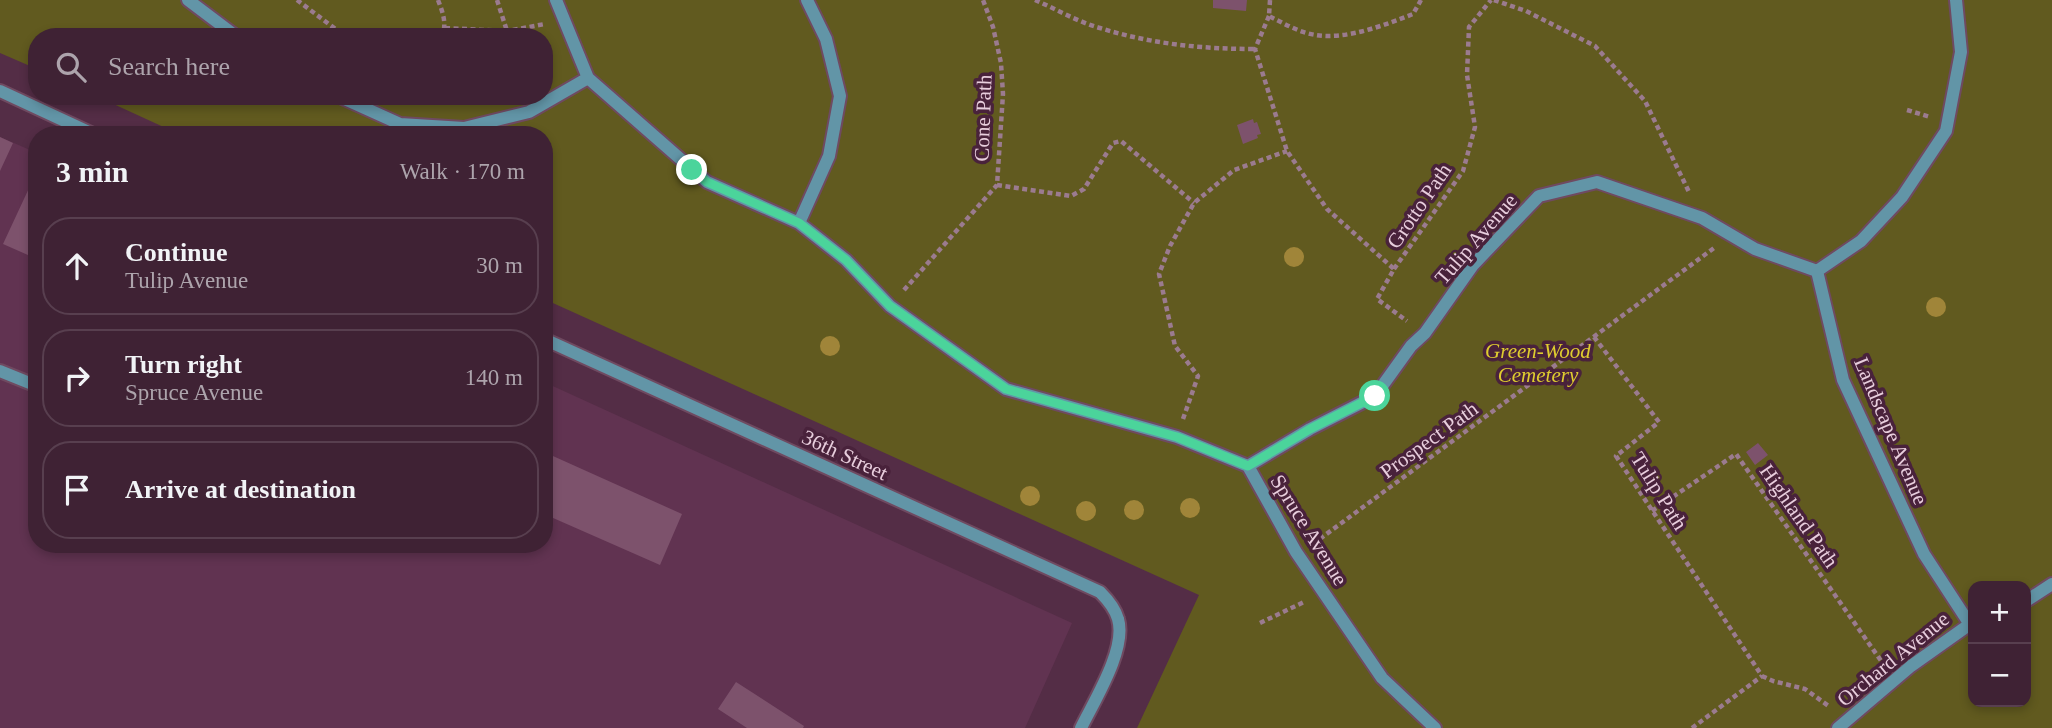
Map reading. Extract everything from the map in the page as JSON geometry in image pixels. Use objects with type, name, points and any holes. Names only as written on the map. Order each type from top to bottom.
[{"type":"street","points":[[188,0],[225,28]]},
{"type":"street","name":"Spruce Avenue","points":[[556,0],[587,78],[707,182],[799,223],[846,260],[890,306],[1006,389],[1177,437],[1248,466],[1296,552],[1382,678],[1434,728]]},
{"type":"street","points":[[799,223],[829,156],[840,96],[826,39],[807,0]]},
{"type":"street","points":[[1817,271],[1861,242],[1902,197],[1946,131],[1961,52],[1955,0]]},
{"type":"street","points":[[553,98],[587,78]]},
{"type":"street","points":[[0,91],[28,104]]},
{"type":"street","points":[[31,105],[76,126]]},
{"type":"street","points":[[358,105],[400,124],[432,126]]},
{"type":"street","points":[[472,126],[530,112],[542,105]]},
{"type":"street","name":"Tulip Avenue","points":[[1248,466],[1310,429],[1375,396],[1474,265],[1539,195],[1597,182],[1702,218],[1755,249],[1817,271]]},
{"type":"street","name":"Landscape Avenue","points":[[1817,271],[1843,380],[1924,554],[1968,619]]},
{"type":"street","name":"36th Street","points":[[553,343],[1100,592],[1113,606],[1121,635],[1081,728]]},
{"type":"street","points":[[0,371],[28,382]]},
{"type":"street","points":[[2031,598],[2052,584]]},
{"type":"street","name":"Orchard Avenue","points":[[1842,725],[1895,680],[1968,625]]},
{"type":"path","points":[[297,0],[334,28]]},
{"type":"path","points":[[438,0],[445,28]]},
{"type":"path","points":[[497,0],[506,28]]},
{"type":"path","name":"Cone Path","points":[[904,289],[997,186],[1003,94],[1001,63],[993,27],[983,0]]},
{"type":"path","points":[[1035,0],[1097,28],[1151,42],[1208,49],[1255,49]]},
{"type":"path","points":[[1270,0],[1269,16],[1255,49],[1287,151],[1327,209],[1394,269]]},
{"type":"path","points":[[1269,16],[1316,35],[1351,33],[1382,26],[1413,14],[1421,0]]},
{"type":"path","points":[[1492,0],[1526,11],[1595,46],[1645,102],[1702,218]]},
{"type":"path","name":"Grotto Path","points":[[1425,333],[1377,299],[1394,269],[1463,171],[1475,127],[1466,75],[1469,27],[1492,0]]},
{"type":"path","points":[[520,28],[563,18]]},
{"type":"path","points":[[997,186],[1070,196],[1084,189],[1113,143],[1121,141],[1194,203]]},
{"type":"path","points":[[1186,409],[1198,376],[1175,346],[1159,274],[1170,246],[1194,203],[1234,170],[1287,151]]},
{"type":"path","name":"Prospect Path","points":[[1314,544],[1730,236]]},
{"type":"path","name":"Tulip Path","points":[[1594,337],[1659,422],[1616,456],[1762,676]]},
{"type":"path","name":"Highland Path","points":[[1652,511],[1736,454],[1895,680]]},
{"type":"path","points":[[1260,623],[1324,592]]},
{"type":"path","points":[[1692,728],[1762,676],[1805,689],[1819,698],[1842,725]]},
{"type":"shaded area","points":[[0,137],[28,149],[28,553],[553,553],[553,386],[1072,623],[1025,728],[0,728]]},
{"type":"green space","name":"Green-Wood Cemetery","points":[[0,0],[2052,0],[2052,728],[1137,728],[1199,595],[553,303],[553,126],[161,126],[116,105],[553,105],[553,28],[28,28],[28,65],[0,53]]},
{"type":"building","points":[[1213,0],[1247,0],[1246,11],[1213,8]]},
{"type":"building","points":[[1253,119],[1254,123],[1257,122],[1261,134],[1243,144],[1237,125]]},
{"type":"building","points":[[0,137],[13,143],[0,171]]},
{"type":"building","points":[[28,190],[28,255],[3,244]]},
{"type":"building","points":[[1758,443],[1768,455],[1755,465],[1746,452]]},
{"type":"building","points":[[553,456],[682,514],[660,565],[553,518]]},
{"type":"building","points":[[736,682],[804,726],[803,728],[747,728],[718,709]]},
{"type":"route","points":[[692,170],[707,182],[799,223],[846,260],[890,306],[1006,389],[1177,437],[1248,466],[1310,429],[1375,396]]}]
